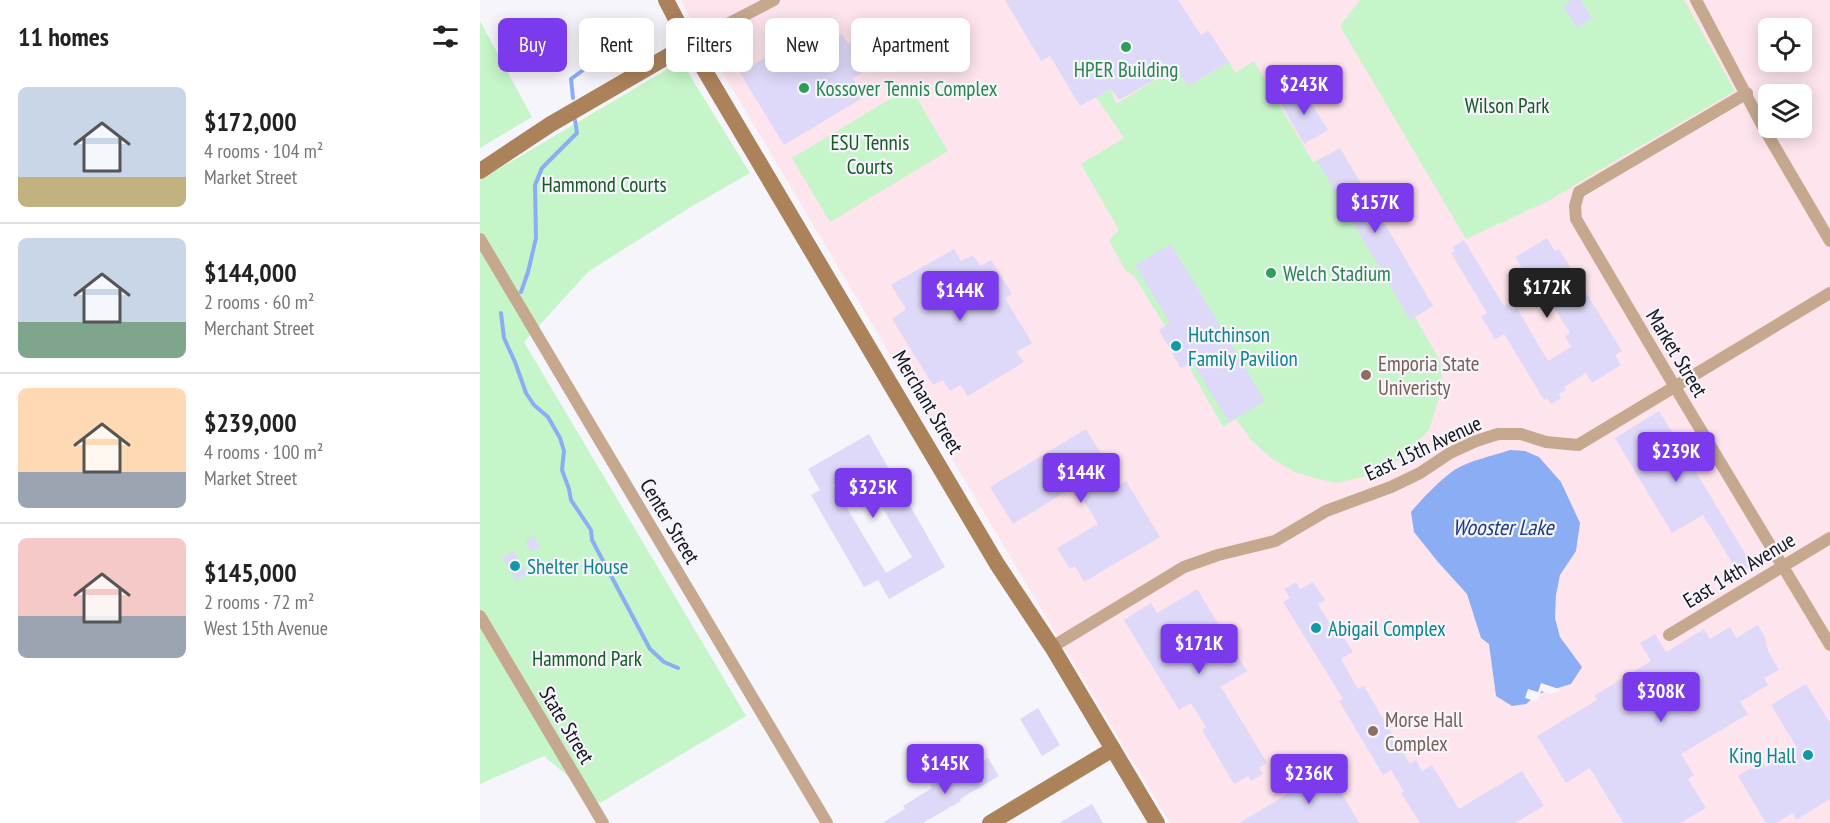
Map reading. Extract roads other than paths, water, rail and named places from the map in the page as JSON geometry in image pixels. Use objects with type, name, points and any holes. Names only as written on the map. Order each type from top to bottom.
[{"type":"main road","name":"Merchant Street","points":[[666,0],[675,18]]},
{"type":"main road","points":[[480,171],[551,124],[666,57]]},
{"type":"main road","name":"Merchant Street","points":[[706,72],[997,564],[1052,647],[1157,823]]},
{"type":"main road","points":[[990,823],[1113,749]]},
{"type":"street","points":[[739,18],[774,0]]},
{"type":"street","points":[[1696,0],[1762,125],[1830,241]]},
{"type":"street","name":"Market Street","points":[[1747,93],[1580,192],[1575,206],[1576,219],[1830,645]]},
{"type":"street","name":"Center Street","points":[[480,239],[827,823]]},
{"type":"street","name":"East 15th Avenue","points":[[1052,647],[1184,567],[1218,555],[1275,542],[1326,511],[1391,487],[1420,473],[1450,453],[1498,434],[1521,434],[1546,442],[1578,445],[1830,293]]},
{"type":"street","name":"East 14th Avenue","points":[[1668,635],[1830,538]]},
{"type":"street","name":"State Street","points":[[480,616],[603,823]]},
{"type":"water","name":"Wooster Lake","points":[[1510,450],[1525,451],[1539,457],[1561,482],[1580,523],[1576,551],[1560,575],[1555,618],[1560,637],[1582,667],[1571,684],[1538,694],[1526,704],[1512,706],[1496,696],[1489,644],[1481,638],[1467,594],[1414,532],[1411,512],[1451,472],[1475,461]]},
{"type":"waterway","points":[[573,98],[571,79],[581,72]]},
{"type":"waterway","points":[[521,292],[536,238],[535,185],[542,168],[577,133],[575,120]]},
{"type":"waterway","points":[[501,313],[504,338],[526,393],[534,405],[548,417],[560,438],[564,451],[562,470],[571,500],[591,530],[592,540],[650,649],[664,662],[678,668]]},
{"type":"place","name":"HPER Building","points":[[1126,47]]},
{"type":"place","name":"Kossover Tennis Complex","points":[[804,88]]},
{"type":"place","name":"Welch Stadium","points":[[1271,273]]},
{"type":"place","name":"Hutchinson Family Pavilion","points":[[1176,346]]},
{"type":"place","name":"Emporia State Univeristy","points":[[1366,375]]},
{"type":"place","name":"Shelter House","points":[[515,566]]},
{"type":"place","name":"Abigail Complex","points":[[1316,628]]},
{"type":"place","name":"Morse Hall Complex","points":[[1373,731]]},
{"type":"place","name":"King Hall","points":[[1808,755]]},
{"type":"park label","name":"Wilson Park","points":[[1507,105]]},
{"type":"park label","name":"ESU Tennis Courts","points":[[870,154]]},
{"type":"park label","name":"Hammond Courts","points":[[604,184]]},
{"type":"park label","name":"Hammond Park","points":[[587,658]]}]
